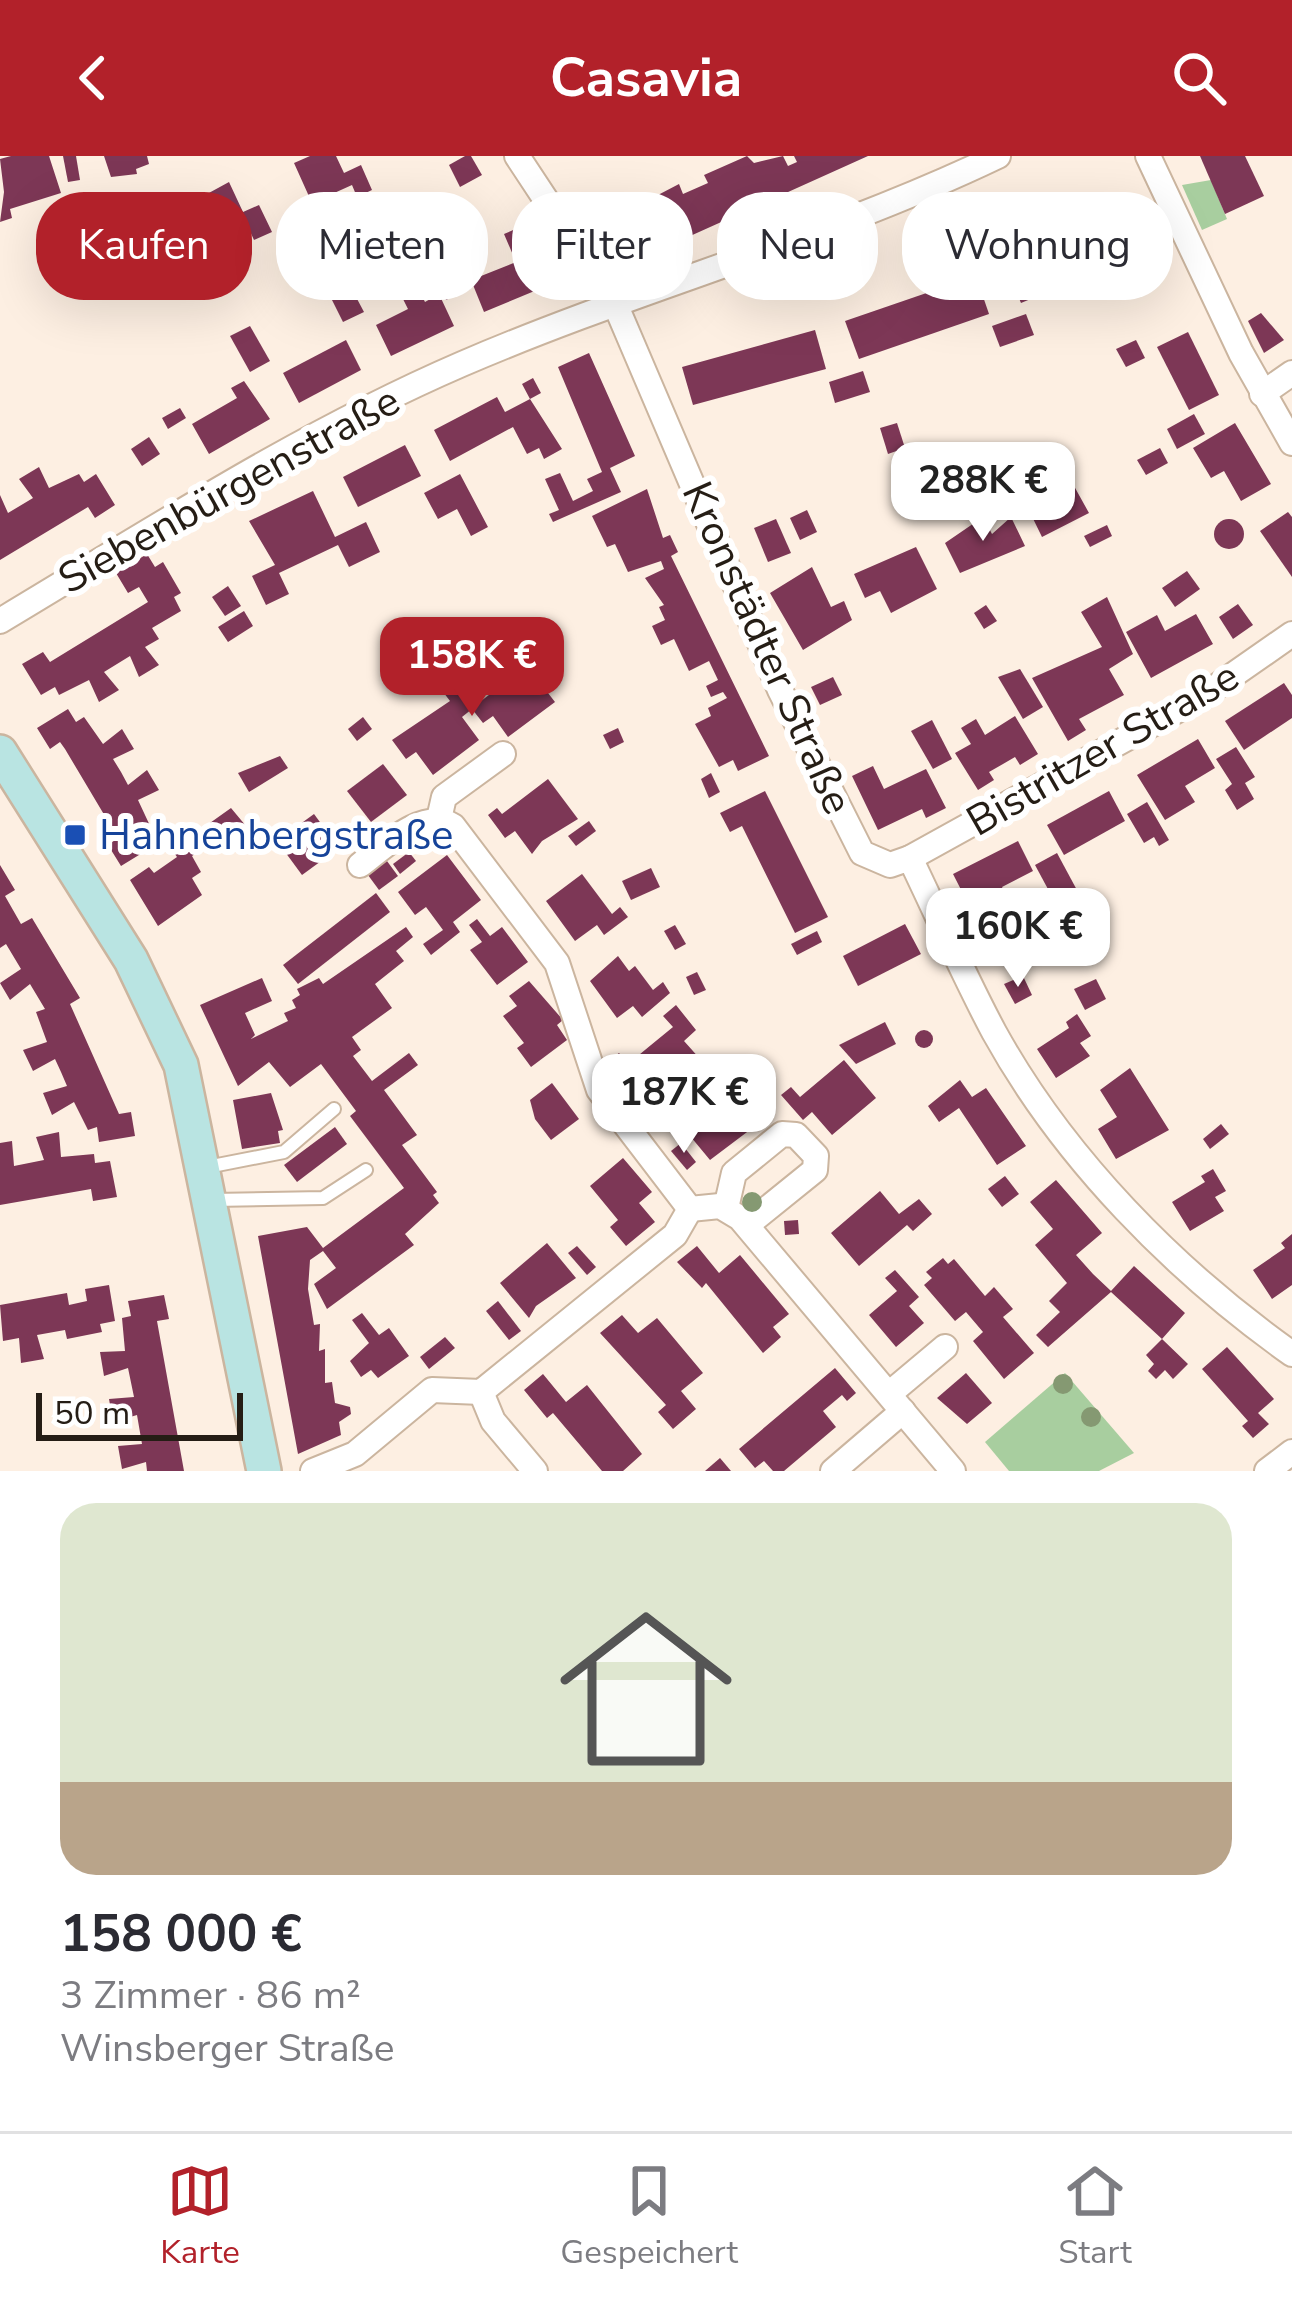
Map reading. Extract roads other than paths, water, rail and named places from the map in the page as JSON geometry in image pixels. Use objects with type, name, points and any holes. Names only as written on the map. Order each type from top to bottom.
[{"type":"street","name":"Kronstädter Straße","points":[[517,156],[616,306],[780,690],[845,826],[874,862],[910,858]]},
{"type":"street","name":"Siebenbürgenstraße","points":[[0,621],[311,434],[465,363],[882,208],[998,156]]},
{"type":"street","points":[[1148,156],[1262,394],[1292,443]]},
{"type":"street","points":[[1262,394],[1292,373]]},
{"type":"street","name":"Bistritzer Straße","points":[[910,858],[1203,696],[1292,634]]},
{"type":"street","points":[[0,752],[158,1010],[181,1065],[264,1471]]},
{"type":"street","points":[[439,819],[444,797],[502,754]]},
{"type":"street","points":[[360,865],[408,832],[439,819]]},
{"type":"street","points":[[439,819],[458,831],[557,963],[599,1090],[691,1209]]},
{"type":"street","points":[[910,858],[996,1035],[1065,1137],[1203,1286],[1292,1354]]},
{"type":"street","points":[[725,1208],[734,1173],[782,1134],[801,1138],[816,1156],[815,1170],[746,1225]]},
{"type":"street","points":[[691,1209],[725,1208],[746,1225],[953,1471]]},
{"type":"street","points":[[313,1471],[355,1454],[431,1390],[481,1392],[675,1235],[691,1209]]},
{"type":"street","points":[[833,1471],[945,1348]]},
{"type":"street","points":[[481,1392],[493,1421],[535,1471]]},
{"type":"street","points":[[1267,1471],[1292,1452]]},
{"type":"lane","points":[[208,1184],[284,1152],[334,1109]]},
{"type":"lane","points":[[208,1184],[323,1198],[366,1170]]},
{"type":"place","name":"Hahnenbergstraße","points":[[75,835]]}]
